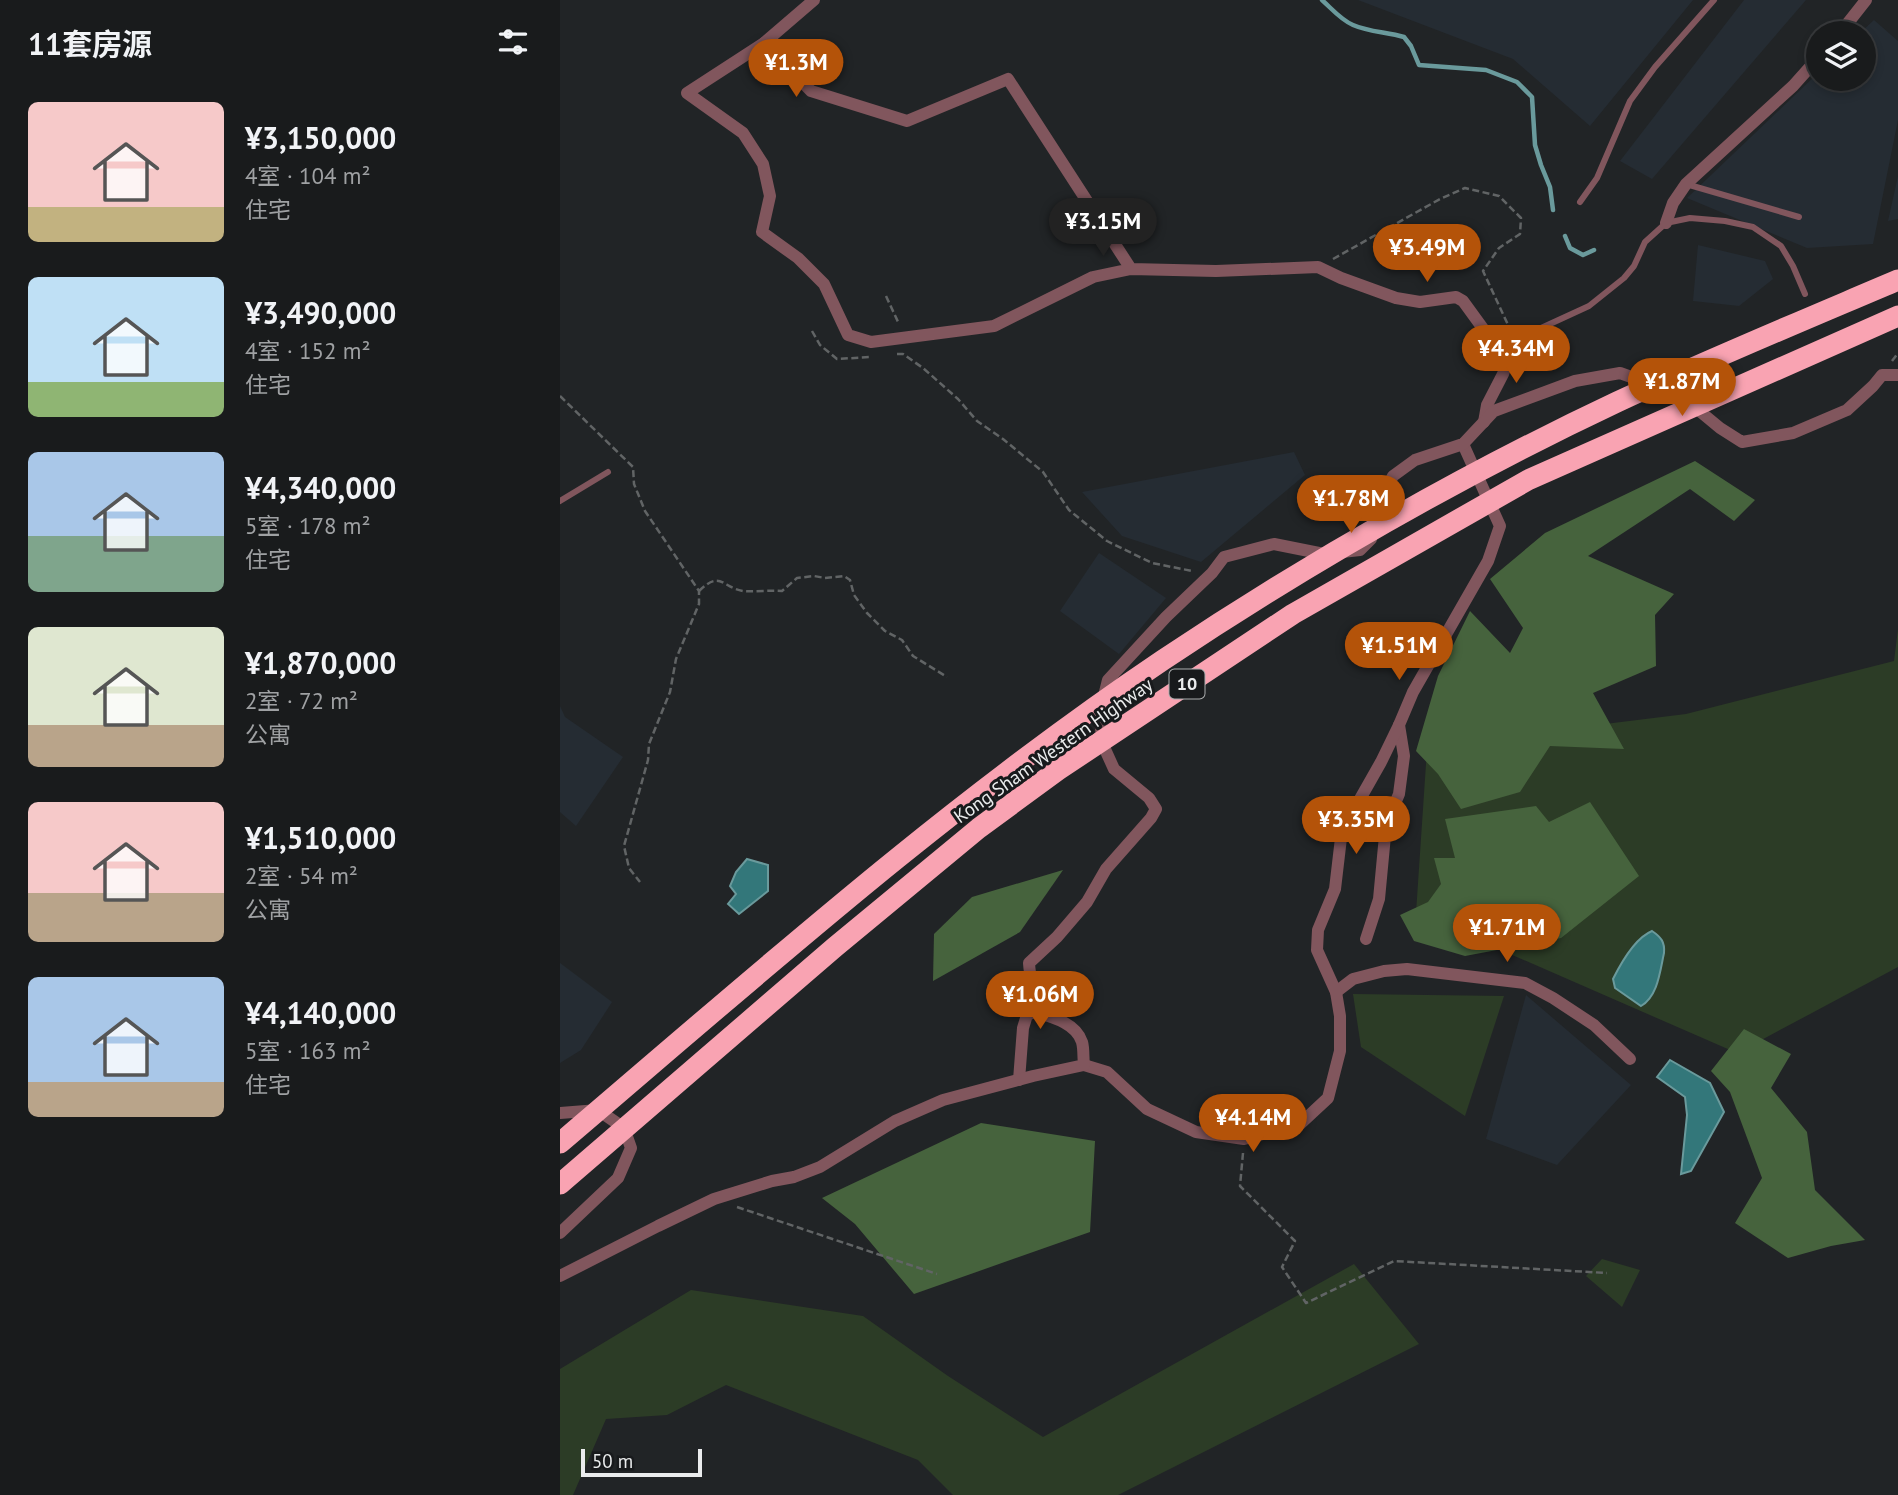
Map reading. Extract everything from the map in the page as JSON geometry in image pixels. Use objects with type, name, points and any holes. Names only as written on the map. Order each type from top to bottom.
[{"type":"highway","name":"Kong Sham Western Highway","points":[[560,1143],[939,823],[1039,747],[1163,660],[1291,579],[1406,511],[1522,449],[1706,361],[1898,280]]},
{"type":"highway","name":"Kong Sham Western Highway","points":[[560,1184],[835,947],[979,828],[1058,770],[1293,614],[1528,480],[1898,316]]},
{"type":"street","points":[[814,0],[764,43],[687,93],[743,133],[763,164],[770,196],[762,232],[798,258],[824,284],[848,335],[871,342],[994,326],[1093,277],[1131,268],[1216,271],[1318,267],[1396,298],[1420,302],[1456,297],[1464,301],[1487,334],[1500,339],[1515,340],[1503,374],[1487,405],[1483,422]]},
{"type":"street","points":[[1849,21],[1866,0]]},
{"type":"street","points":[[764,43],[811,91],[906,121],[1007,79],[1131,268]]},
{"type":"street","points":[[1666,223],[1673,203],[1686,184],[1806,71]]},
{"type":"street","points":[[1035,1013],[1029,962],[1057,937],[1087,902],[1106,869],[1156,809],[1149,798],[1114,769],[1104,747],[1099,716],[1108,680],[1166,617],[1208,578],[1224,558],[1273,544],[1324,554],[1360,550],[1371,539],[1382,496],[1393,476],[1415,460],[1463,444],[1494,411],[1575,381],[1619,373],[1679,394],[1720,428],[1742,442],[1793,433],[1847,410],[1882,375],[1898,375]]},
{"type":"street","points":[[560,1276],[714,1199],[820,1167],[895,1121],[943,1100],[1084,1065],[1107,1072],[1147,1109],[1196,1132],[1244,1139],[1300,1124],[1328,1098],[1340,1051],[1340,1016],[1336,992],[1317,950],[1318,930],[1335,889],[1341,838],[1347,822],[1381,762],[1413,692],[1489,562],[1500,526],[1463,444]]},
{"type":"street","points":[[1366,939],[1379,899],[1386,825],[1399,794],[1404,756],[1399,725]]},
{"type":"street","points":[[1336,992],[1353,979],[1407,968],[1525,983],[1594,1025],[1630,1059]]},
{"type":"street","points":[[1019,1080],[1023,1028],[1027,1015],[1035,1013],[1057,1018],[1073,1029],[1082,1041],[1084,1065]]},
{"type":"street","points":[[560,1113],[598,1110],[624,1128],[631,1148],[618,1178],[560,1233]]},
{"type":"lane","points":[[1580,202],[1597,178],[1630,101],[1714,0]]},
{"type":"lane","points":[[1686,184],[1799,218]]},
{"type":"lane","points":[[1515,340],[1589,306],[1624,278],[1634,266],[1645,243],[1666,223],[1690,218],[1724,220],[1753,227],[1781,246],[1805,294]]},
{"type":"lane","points":[[560,501],[608,472]]},
{"type":"path","points":[[1318,267],[1440,199],[1465,188],[1499,196],[1521,218],[1520,234],[1499,248],[1483,271],[1515,340]]},
{"type":"path","points":[[811,331],[820,345],[837,359],[872,356]]},
{"type":"path","points":[[894,354],[903,354],[923,368],[958,399],[977,421],[1043,472],[1069,510],[1107,541],[1152,563],[1186,569],[1208,578]]},
{"type":"path","points":[[560,396],[633,467],[634,484],[645,511],[699,591],[699,604],[676,659],[670,692],[649,744],[648,760],[624,846],[629,868],[640,882]]},
{"type":"path","points":[[699,591],[709,582],[718,580],[743,590],[782,591],[797,578],[844,576],[850,580],[854,595],[867,613],[885,631],[902,640],[913,656],[947,677]]},
{"type":"path","points":[[1244,1139],[1240,1186],[1295,1241],[1282,1268],[1306,1303],[1394,1261],[1608,1273]]},
{"type":"path","points":[[714,1199],[936,1273]]},
{"type":"shaded area","points":[[1358,0],[1693,0],[1590,126],[1513,59]]},
{"type":"shaded area","points":[[1744,0],[1806,0],[1652,179],[1620,161]]},
{"type":"shaded area","points":[[1876,22],[1898,41],[1898,120],[1873,244],[1807,248],[1687,198],[1806,84],[1806,91],[1876,91]]},
{"type":"shaded area","points":[[1898,176],[1898,219],[1888,221]]},
{"type":"shaded area","points":[[1698,245],[1765,261],[1773,279],[1739,306],[1693,301]]},
{"type":"shaded area","points":[[1294,452],[1305,475],[1201,562],[1122,536],[1082,492]]},
{"type":"shaded area","points":[[1099,553],[1166,598],[1119,654],[1060,611]]},
{"type":"shaded area","points":[[560,706],[565,717],[623,757],[576,826],[560,812]]},
{"type":"shaded area","points":[[560,963],[612,1002],[581,1050],[560,1063]]},
{"type":"shaded area","points":[[1526,995],[1631,1085],[1557,1165],[1486,1139]]},
{"type":"green space","points":[[1695,461],[1755,500],[1734,521],[1690,489],[1588,556],[1674,594],[1655,615],[1656,666],[1593,693],[1624,749],[1550,746],[1520,792],[1461,809],[1438,774],[1416,751],[1438,676],[1470,611],[1510,653],[1523,628],[1490,579],[1545,533]]},
{"type":"green space","points":[[1898,629],[1898,967],[1737,1053],[1416,913],[1427,749],[1483,739],[1686,714],[1894,661]]},
{"type":"green space","points":[[1590,802],[1639,876],[1561,938],[1465,956],[1414,941],[1400,915],[1428,902],[1441,884],[1434,858],[1455,858],[1445,819],[1536,806],[1549,822]]},
{"type":"green space","points":[[1063,870],[1020,932],[933,981],[934,934],[972,897]]},
{"type":"green space","points":[[1353,994],[1504,996],[1465,1116],[1361,1047]]},
{"type":"green space","points":[[1744,1029],[1791,1054],[1771,1088],[1807,1132],[1815,1190],[1865,1240],[1788,1258],[1735,1223],[1762,1178],[1730,1092],[1711,1071]]},
{"type":"green space","points":[[981,1123],[1095,1141],[1090,1232],[914,1294],[855,1224],[822,1198]]},
{"type":"green space","points":[[1602,1259],[1640,1270],[1622,1307],[1586,1276]]},
{"type":"green space","points":[[1354,1264],[1419,1344],[1118,1495],[953,1495],[918,1460],[726,1385],[667,1415],[606,1419],[573,1495],[560,1495],[560,1369],[691,1290],[863,1316],[948,1376],[1043,1437]]},
{"type":"water","points":[[747,859],[768,865],[768,891],[739,914],[728,904],[736,894],[730,886],[736,872]]},
{"type":"water","points":[[1652,931],[1662,940],[1664,953],[1655,990],[1641,1006],[1615,988],[1613,979],[1634,945]]},
{"type":"water","points":[[1670,1060],[1710,1083],[1724,1112],[1691,1171],[1681,1174],[1687,1115],[1685,1097],[1657,1077]]},
{"type":"waterway","points":[[1322,0],[1353,25],[1404,37],[1419,65],[1486,70],[1517,82],[1532,97],[1535,145],[1550,187],[1553,210]]},
{"type":"waterway","points":[[1565,236],[1570,248],[1583,255],[1594,250]]}]
